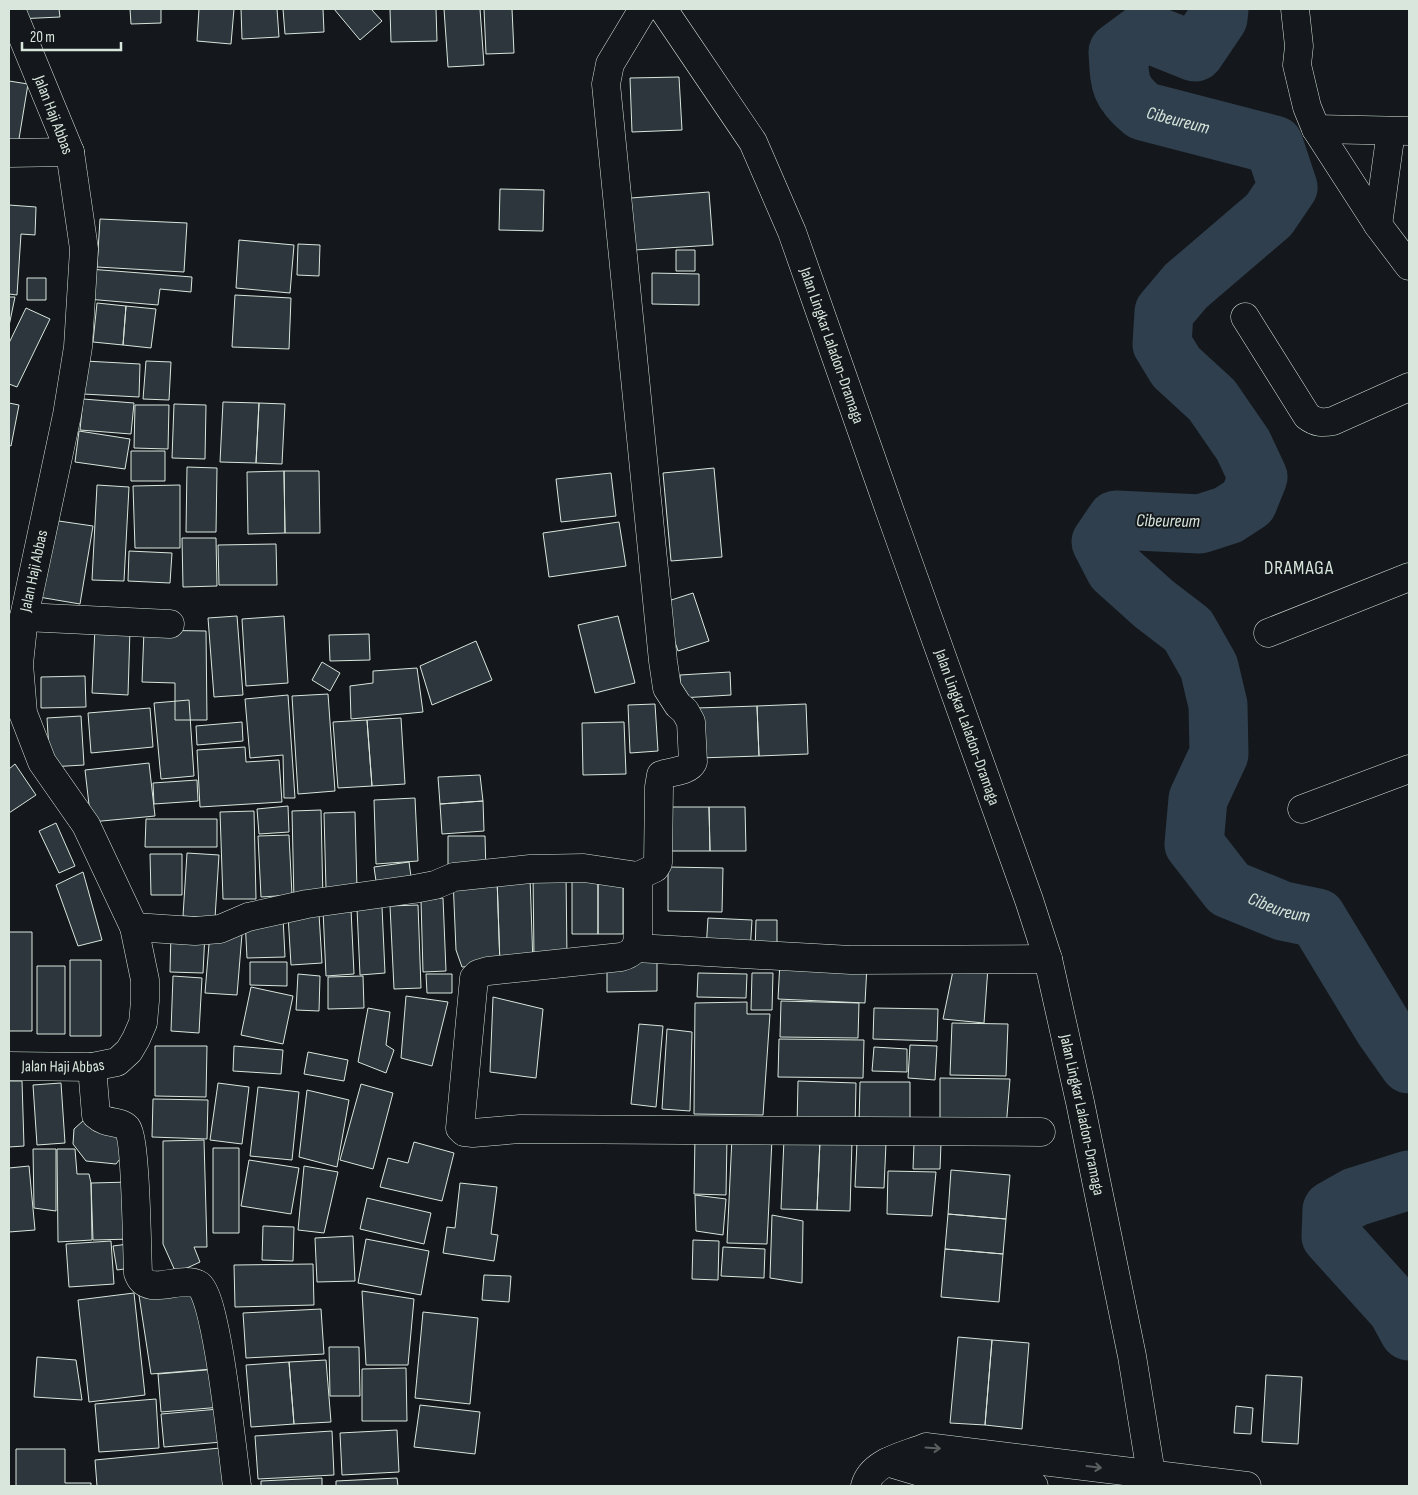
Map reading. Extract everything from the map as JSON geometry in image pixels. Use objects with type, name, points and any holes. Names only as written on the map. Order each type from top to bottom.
[{"type":"street","name":"Jalan Haji Abbas","points":[[9,1066],[92,1066],[117,1062],[130,1051],[143,1023],[144,980],[134,927],[86,824],[42,762],[16,713],[24,617],[67,415],[78,347],[84,249],[70,152],[12,9]]},
{"type":"street","points":[[134,927],[195,931],[220,929],[248,917],[307,904],[435,885],[454,877],[530,869],[584,868],[638,876],[655,868],[658,863],[658,787],[661,775],[687,769],[694,762],[691,722],[686,711],[678,705],[667,688],[663,661],[606,84],[610,64],[642,9]]},
{"type":"street","name":"Jalan Lingkar Laladon-Dramaga","points":[[663,9],[753,142],[792,232],[1048,959],[1080,1102],[1132,1356],[1153,1478]]},
{"type":"street","points":[[1294,9],[1299,46],[1297,65],[1307,107],[1316,129],[1378,225],[1409,266]]},
{"type":"street","points":[[1316,129],[1400,131],[1378,225]]},
{"type":"street","points":[[9,153],[70,152]]},
{"type":"street","points":[[1245,317],[1306,416],[1314,421],[1324,423],[1333,421],[1409,387]]},
{"type":"street","points":[[1268,633],[1409,577]]},
{"type":"street","points":[[24,617],[170,624]]},
{"type":"street","points":[[1302,809],[1409,769]]},
{"type":"street","points":[[638,876],[638,939],[632,954],[621,957],[488,971],[478,974],[474,978],[460,1122],[460,1128],[464,1132],[520,1129],[1041,1132]]},
{"type":"street","points":[[636,948],[851,960],[1048,959]]},
{"type":"street","points":[[92,1066],[96,1116],[101,1120],[125,1126],[129,1132],[133,1153],[138,1273],[140,1281],[148,1285],[188,1282],[199,1285],[203,1289],[218,1341],[237,1486]]},
{"type":"street","points":[[865,1486],[875,1469],[887,1462],[926,1447],[1153,1478],[1247,1486]]},
{"type":"street","points":[[887,1462],[927,1474],[1034,1486]]},
{"type":"building","points":[[17,9],[59,9],[60,17],[17,19]]},
{"type":"building","points":[[130,9],[161,9],[161,23],[131,24]]},
{"type":"building","points":[[199,9],[234,9],[231,44],[197,41]]},
{"type":"building","points":[[241,9],[277,9],[279,37],[242,39]]},
{"type":"building","points":[[283,9],[323,9],[324,32],[285,34]]},
{"type":"building","points":[[334,9],[371,9],[382,21],[360,40]]},
{"type":"building","points":[[390,9],[436,9],[437,41],[391,42]]},
{"type":"building","points":[[444,9],[480,9],[484,65],[448,67]]},
{"type":"building","points":[[484,9],[512,9],[514,53],[486,54]]},
{"type":"building","points":[[679,77],[682,130],[632,132],[630,78]]},
{"type":"building","points":[[9,81],[28,84],[17,151],[9,149]]},
{"type":"building","points":[[500,189],[544,190],[543,231],[499,230]]},
{"type":"building","points":[[709,192],[713,245],[635,250],[631,198]]},
{"type":"building","points":[[9,205],[36,207],[35,235],[21,234],[17,295],[9,294]]},
{"type":"building","points":[[100,219],[187,223],[184,272],[97,267]]},
{"type":"building","points":[[239,240],[294,245],[290,293],[236,288]]},
{"type":"building","points":[[298,244],[320,245],[319,276],[297,275]]},
{"type":"building","points":[[676,250],[695,250],[695,271],[676,271]]},
{"type":"building","points":[[89,269],[192,277],[191,292],[160,289],[158,305],[87,299]]},
{"type":"building","points":[[652,273],[699,274],[699,305],[652,304]]},
{"type":"building","points":[[27,278],[46,278],[46,300],[27,300]]},
{"type":"building","points":[[235,295],[291,298],[289,349],[232,347]]},
{"type":"building","points":[[9,297],[15,297],[9,326]]},
{"type":"building","points":[[97,303],[126,306],[123,345],[93,342]]},
{"type":"building","points":[[126,306],[156,309],[151,348],[123,345]]},
{"type":"building","points":[[26,308],[50,319],[17,387],[9,384],[9,343]]},
{"type":"building","points":[[85,361],[140,364],[139,397],[83,394]]},
{"type":"building","points":[[146,361],[171,362],[169,400],[143,399]]},
{"type":"building","points":[[83,399],[134,403],[131,434],[80,430]]},
{"type":"building","points":[[223,402],[259,403],[256,463],[220,462]]},
{"type":"building","points":[[9,403],[19,405],[11,446],[9,445]]},
{"type":"building","points":[[259,403],[285,404],[282,464],[256,463]]},
{"type":"building","points":[[174,404],[206,405],[205,459],[172,458]]},
{"type":"building","points":[[135,405],[169,405],[168,449],[134,448]]},
{"type":"building","points":[[79,431],[130,439],[125,469],[75,462]]},
{"type":"building","points":[[131,451],[165,451],[165,481],[131,481]]},
{"type":"building","points":[[187,467],[217,468],[216,532],[186,532]]},
{"type":"building","points":[[714,468],[722,557],[671,561],[663,473]]},
{"type":"building","points":[[284,471],[285,533],[248,534],[247,472]]},
{"type":"building","points":[[284,471],[319,471],[320,533],[285,533]]},
{"type":"building","points":[[611,473],[616,516],[561,522],[556,479]]},
{"type":"building","points":[[97,485],[129,487],[124,581],[92,580]]},
{"type":"building","points":[[180,485],[180,548],[135,548],[133,486]]},
{"type":"building","points":[[45,519],[93,526],[80,604],[33,596]]},
{"type":"building","points":[[619,522],[626,566],[549,577],[543,533]]},
{"type":"building","points":[[182,538],[216,538],[217,586],[183,587]]},
{"type":"building","points":[[276,544],[277,585],[219,585],[218,545]]},
{"type":"building","points":[[129,551],[172,553],[170,583],[128,581]]},
{"type":"building","points":[[693,593],[709,641],[678,651],[662,603]]},
{"type":"building","points":[[237,616],[243,695],[214,697],[208,618]]},
{"type":"building","points":[[284,616],[288,683],[246,686],[242,619]]},
{"type":"building","points":[[618,616],[635,683],[595,693],[578,625]]},
{"type":"building","points":[[95,627],[130,629],[128,695],[92,693]]},
{"type":"building","points":[[144,630],[206,631],[207,720],[175,720],[175,683],[142,682]]},
{"type":"building","points":[[369,634],[370,660],[330,661],[329,635]]},
{"type":"building","points":[[476,641],[492,680],[432,705],[420,666]]},
{"type":"building","points":[[322,662],[340,673],[330,691],[312,680]]},
{"type":"building","points":[[417,668],[423,712],[351,719],[350,686],[373,683],[373,671]]},
{"type":"building","points":[[730,672],[731,695],[681,698],[680,675]]},
{"type":"building","points":[[85,676],[86,707],[41,708],[41,677]]},
{"type":"building","points":[[328,694],[335,791],[298,794],[292,696]]},
{"type":"building","points":[[288,695],[295,798],[284,798],[283,755],[250,758],[245,699]]},
{"type":"building","points":[[189,700],[194,776],[161,779],[154,703]]},
{"type":"building","points":[[655,704],[658,751],[630,753],[628,705]]},
{"type":"building","points":[[806,704],[808,754],[759,756],[757,706]]},
{"type":"building","points":[[757,706],[759,756],[699,758],[697,708]]},
{"type":"building","points":[[150,708],[153,747],[91,753],[88,713]]},
{"type":"building","points":[[81,716],[84,765],[50,767],[47,718]]},
{"type":"building","points":[[401,718],[405,784],[372,786],[367,720]]},
{"type":"building","points":[[367,720],[372,786],[338,788],[333,722]]},
{"type":"building","points":[[242,722],[243,741],[197,745],[196,726]]},
{"type":"building","points":[[624,722],[626,774],[583,775],[582,723]]},
{"type":"building","points":[[245,747],[246,762],[279,760],[282,802],[200,807],[197,750]]},
{"type":"building","points":[[149,763],[155,816],[91,822],[85,770]]},
{"type":"building","points":[[15,764],[36,795],[9,813],[9,769]]},
{"type":"building","points":[[480,775],[483,801],[440,804],[438,777]]},
{"type":"building","points":[[197,780],[198,801],[154,804],[153,783]]},
{"type":"building","points":[[415,798],[418,861],[376,864],[374,800]]},
{"type":"building","points":[[483,801],[484,831],[442,834],[440,804]]},
{"type":"building","points":[[288,806],[289,832],[259,834],[257,809]]},
{"type":"building","points":[[669,807],[709,807],[710,851],[669,851]]},
{"type":"building","points":[[709,807],[745,807],[746,851],[710,851]]},
{"type":"building","points":[[321,810],[323,901],[294,901],[292,811]]},
{"type":"building","points":[[254,811],[256,899],[223,899],[220,812]]},
{"type":"building","points":[[355,812],[357,889],[326,889],[324,813]]},
{"type":"building","points":[[146,819],[217,819],[217,847],[145,847]]},
{"type":"building","points":[[56,823],[75,866],[59,873],[39,831]]},
{"type":"building","points":[[289,835],[292,895],[261,897],[258,836]]},
{"type":"building","points":[[448,836],[485,836],[486,872],[448,873]]},
{"type":"building","points":[[187,853],[219,855],[215,918],[183,916]]},
{"type":"building","points":[[150,854],[182,854],[182,895],[151,895]]},
{"type":"building","points":[[409,862],[412,884],[377,888],[374,867]]},
{"type":"building","points":[[668,867],[723,868],[722,912],[668,911]]},
{"type":"building","points":[[83,872],[102,940],[78,946],[56,885]]},
{"type":"building","points":[[533,873],[566,873],[567,958],[534,958]]},
{"type":"building","points":[[530,877],[533,964],[500,965],[497,878]]},
{"type":"building","points":[[497,878],[500,965],[462,967],[456,950],[453,879]]},
{"type":"building","points":[[623,879],[623,934],[598,934],[598,880]]},
{"type":"building","points":[[572,880],[598,880],[598,934],[572,934]]},
{"type":"building","points":[[443,898],[446,971],[423,972],[421,900]]},
{"type":"building","points":[[418,905],[421,988],[394,989],[390,906]]},
{"type":"building","points":[[382,907],[385,973],[360,975],[357,908]]},
{"type":"building","points":[[351,909],[354,974],[326,976],[323,910]]},
{"type":"building","points":[[319,914],[322,963],[291,965],[288,915]]},
{"type":"building","points":[[283,917],[285,957],[247,958],[245,919]]},
{"type":"building","points":[[708,918],[752,920],[750,952],[706,950]]},
{"type":"building","points":[[756,920],[777,920],[777,953],[755,953]]},
{"type":"building","points":[[9,932],[32,932],[32,1031],[9,1031]]},
{"type":"building","points":[[171,932],[205,933],[203,973],[170,972]]},
{"type":"building","points":[[210,932],[242,934],[237,995],[205,993]]},
{"type":"building","points":[[70,960],[101,960],[101,1036],[70,1036]]},
{"type":"building","points":[[657,960],[657,991],[607,992],[607,961]]},
{"type":"building","points":[[780,961],[867,965],[865,1003],[778,999]]},
{"type":"building","points":[[250,962],[287,962],[287,986],[250,985]]},
{"type":"building","points":[[37,966],[65,966],[65,1034],[37,1034]]},
{"type":"building","points":[[954,966],[988,967],[984,1023],[943,1019]]},
{"type":"building","points":[[698,973],[747,974],[746,998],[697,997]]},
{"type":"building","points":[[752,973],[773,973],[772,1010],[751,1010]]},
{"type":"building","points":[[298,974],[320,976],[319,1011],[296,1010]]},
{"type":"building","points":[[426,974],[452,974],[452,993],[427,993]]},
{"type":"building","points":[[173,976],[202,978],[199,1033],[171,1031]]},
{"type":"building","points":[[363,976],[364,1008],[328,1009],[328,977]]},
{"type":"building","points":[[251,987],[293,996],[283,1044],[241,1035]]},
{"type":"building","points":[[406,996],[448,1002],[432,1066],[401,1058]]},
{"type":"building","points":[[493,997],[543,1009],[536,1078],[490,1072]]},
{"type":"building","points":[[781,1001],[859,1003],[858,1038],[780,1037]]},
{"type":"building","points":[[747,1002],[747,1014],[770,1014],[763,1115],[694,1114],[695,1003]]},
{"type":"building","points":[[368,1008],[390,1012],[386,1045],[394,1050],[386,1073],[358,1062]]},
{"type":"building","points":[[874,1008],[938,1009],[937,1041],[873,1039]]},
{"type":"building","points":[[952,1023],[1008,1024],[1006,1076],[950,1075]]},
{"type":"building","points":[[639,1024],[663,1026],[656,1107],[631,1104]]},
{"type":"building","points":[[667,1029],[692,1032],[690,1111],[662,1109]]},
{"type":"building","points":[[779,1039],[864,1040],[863,1078],[778,1077]]},
{"type":"building","points":[[910,1045],[937,1046],[935,1080],[908,1078]]},
{"type":"building","points":[[155,1046],[207,1046],[206,1097],[155,1096]]},
{"type":"building","points":[[234,1046],[283,1050],[281,1074],[233,1071]]},
{"type":"building","points":[[874,1047],[907,1049],[907,1072],[872,1071]]},
{"type":"building","points":[[308,1052],[348,1060],[344,1081],[304,1074]]},
{"type":"building","points":[[940,1078],[1010,1079],[1006,1128],[940,1120]]},
{"type":"building","points":[[9,1081],[22,1081],[24,1146],[9,1147]]},
{"type":"building","points":[[798,1081],[856,1083],[855,1128],[797,1126]]},
{"type":"building","points":[[860,1082],[910,1082],[910,1123],[859,1123]]},
{"type":"building","points":[[61,1083],[65,1143],[37,1145],[33,1085]]},
{"type":"building","points":[[218,1083],[249,1087],[242,1144],[210,1140]]},
{"type":"building","points":[[361,1084],[393,1093],[373,1169],[340,1160]]},
{"type":"building","points":[[258,1087],[299,1092],[292,1160],[250,1156]]},
{"type":"building","points":[[307,1090],[349,1100],[337,1167],[299,1157]]},
{"type":"building","points":[[153,1099],[208,1100],[207,1139],[152,1137]]},
{"type":"building","points":[[84,1120],[123,1128],[126,1151],[116,1164],[86,1161],[73,1144],[74,1129]]},
{"type":"building","points":[[695,1136],[727,1137],[726,1195],[694,1194]]},
{"type":"building","points":[[732,1137],[772,1139],[767,1244],[727,1243]]},
{"type":"building","points":[[784,1139],[820,1140],[817,1210],[781,1209]]},
{"type":"building","points":[[204,1140],[207,1247],[194,1247],[200,1262],[176,1273],[163,1244],[163,1141]]},
{"type":"building","points":[[820,1140],[852,1141],[850,1211],[817,1210]]},
{"type":"building","points":[[414,1142],[454,1153],[442,1201],[380,1187],[388,1158],[408,1163]]},
{"type":"building","points":[[857,1142],[886,1143],[884,1188],[855,1187]]},
{"type":"building","points":[[914,1143],[941,1143],[940,1169],[913,1169]]},
{"type":"building","points":[[213,1148],[239,1148],[239,1233],[213,1233]]},
{"type":"building","points":[[33,1149],[56,1149],[56,1211],[34,1208]]},
{"type":"building","points":[[57,1149],[75,1149],[77,1174],[89,1174],[91,1183],[92,1240],[58,1242]]},
{"type":"building","points":[[249,1160],[299,1168],[291,1214],[241,1206]]},
{"type":"building","points":[[29,1166],[35,1230],[9,1232],[9,1168]]},
{"type":"building","points":[[304,1166],[338,1172],[324,1233],[298,1230]]},
{"type":"building","points":[[951,1170],[1010,1175],[1006,1219],[948,1214]]},
{"type":"building","points":[[888,1171],[936,1172],[932,1216],[887,1214]]},
{"type":"building","points":[[131,1182],[133,1239],[93,1240],[91,1183]]},
{"type":"building","points":[[460,1183],[497,1187],[491,1234],[498,1235],[494,1261],[443,1253],[447,1227],[455,1228]]},
{"type":"building","points":[[695,1195],[726,1199],[723,1235],[696,1231]]},
{"type":"building","points":[[367,1198],[431,1213],[424,1244],[360,1229]]},
{"type":"building","points":[[948,1214],[1006,1219],[1003,1254],[945,1249]]},
{"type":"building","points":[[772,1215],[803,1221],[802,1283],[770,1278]]},
{"type":"building","points":[[263,1226],[294,1227],[293,1261],[262,1260]]},
{"type":"building","points":[[353,1236],[355,1281],[317,1282],[315,1238]]},
{"type":"building","points":[[366,1239],[429,1251],[421,1295],[358,1283]]},
{"type":"building","points":[[693,1240],[719,1241],[718,1280],[692,1279]]},
{"type":"building","points":[[111,1241],[114,1284],[69,1287],[66,1244]]},
{"type":"building","points":[[128,1244],[132,1268],[117,1270],[113,1246]]},
{"type":"building","points":[[723,1247],[765,1249],[764,1278],[721,1276]]},
{"type":"building","points":[[945,1249],[1003,1254],[999,1302],[941,1297]]},
{"type":"building","points":[[313,1264],[314,1305],[235,1307],[234,1265]]},
{"type":"building","points":[[484,1275],[511,1276],[509,1302],[482,1300]]},
{"type":"building","points":[[195,1285],[212,1369],[151,1374],[138,1289]]},
{"type":"building","points":[[362,1291],[414,1299],[408,1365],[366,1365]]},
{"type":"building","points":[[134,1293],[145,1395],[89,1402],[78,1300]]},
{"type":"building","points":[[321,1309],[324,1354],[246,1358],[243,1313]]},
{"type":"building","points":[[423,1312],[478,1318],[470,1404],[415,1398]]},
{"type":"building","points":[[958,1337],[992,1340],[985,1425],[950,1423]]},
{"type":"building","points":[[992,1340],[1029,1343],[1022,1429],[985,1425]]},
{"type":"building","points":[[329,1347],[359,1347],[360,1396],[330,1396]]},
{"type":"building","points":[[37,1357],[76,1360],[82,1400],[34,1397]]},
{"type":"building","points":[[326,1360],[331,1422],[294,1424],[289,1362]]},
{"type":"building","points":[[289,1362],[294,1424],[251,1427],[246,1365]]},
{"type":"building","points":[[406,1368],[407,1421],[362,1421],[362,1369]]},
{"type":"building","points":[[218,1369],[222,1407],[161,1412],[158,1374]]},
{"type":"building","points":[[1266,1375],[1302,1377],[1298,1444],[1262,1442]]},
{"type":"building","points":[[156,1399],[159,1448],[99,1452],[95,1404]]},
{"type":"building","points":[[420,1405],[480,1412],[475,1454],[414,1447]]},
{"type":"building","points":[[1236,1406],[1253,1408],[1251,1434],[1234,1433]]},
{"type":"building","points":[[219,1409],[222,1442],[164,1447],[161,1414]]},
{"type":"building","points":[[397,1430],[399,1472],[342,1475],[340,1433]]},
{"type":"building","points":[[332,1431],[334,1475],[258,1479],[255,1436]]},
{"type":"building","points":[[220,1448],[223,1486],[97,1486],[95,1460]]},
{"type":"building","points":[[16,1449],[65,1449],[65,1483],[91,1483],[91,1486],[16,1486]]},
{"type":"building","points":[[322,1478],[322,1486],[261,1486],[261,1481]]},
{"type":"building","points":[[397,1478],[398,1486],[336,1486],[336,1481]]},
{"type":"waterway","name":"Cibeureum","points":[[1219,9],[1218,18],[1195,52],[1145,32],[1118,52],[1119,71],[1125,91],[1143,111],[1274,145],[1288,187],[1269,215],[1186,286],[1164,312],[1162,344],[1176,367],[1212,400],[1243,445],[1258,477],[1248,502],[1228,515],[1200,524],[1116,520],[1101,542],[1115,569],[1154,604],[1188,630],[1209,667],[1218,705],[1219,754],[1198,799],[1194,844],[1229,889],[1283,911],[1317,918],[1383,1027],[1409,1064]]},
{"type":"waterway","name":"Cibeureum","points":[[1409,1180],[1355,1197],[1332,1210],[1331,1236],[1397,1309],[1409,1331]]},
{"type":"district","name":"DRAMAGA","points":[[1299,568]]}]
